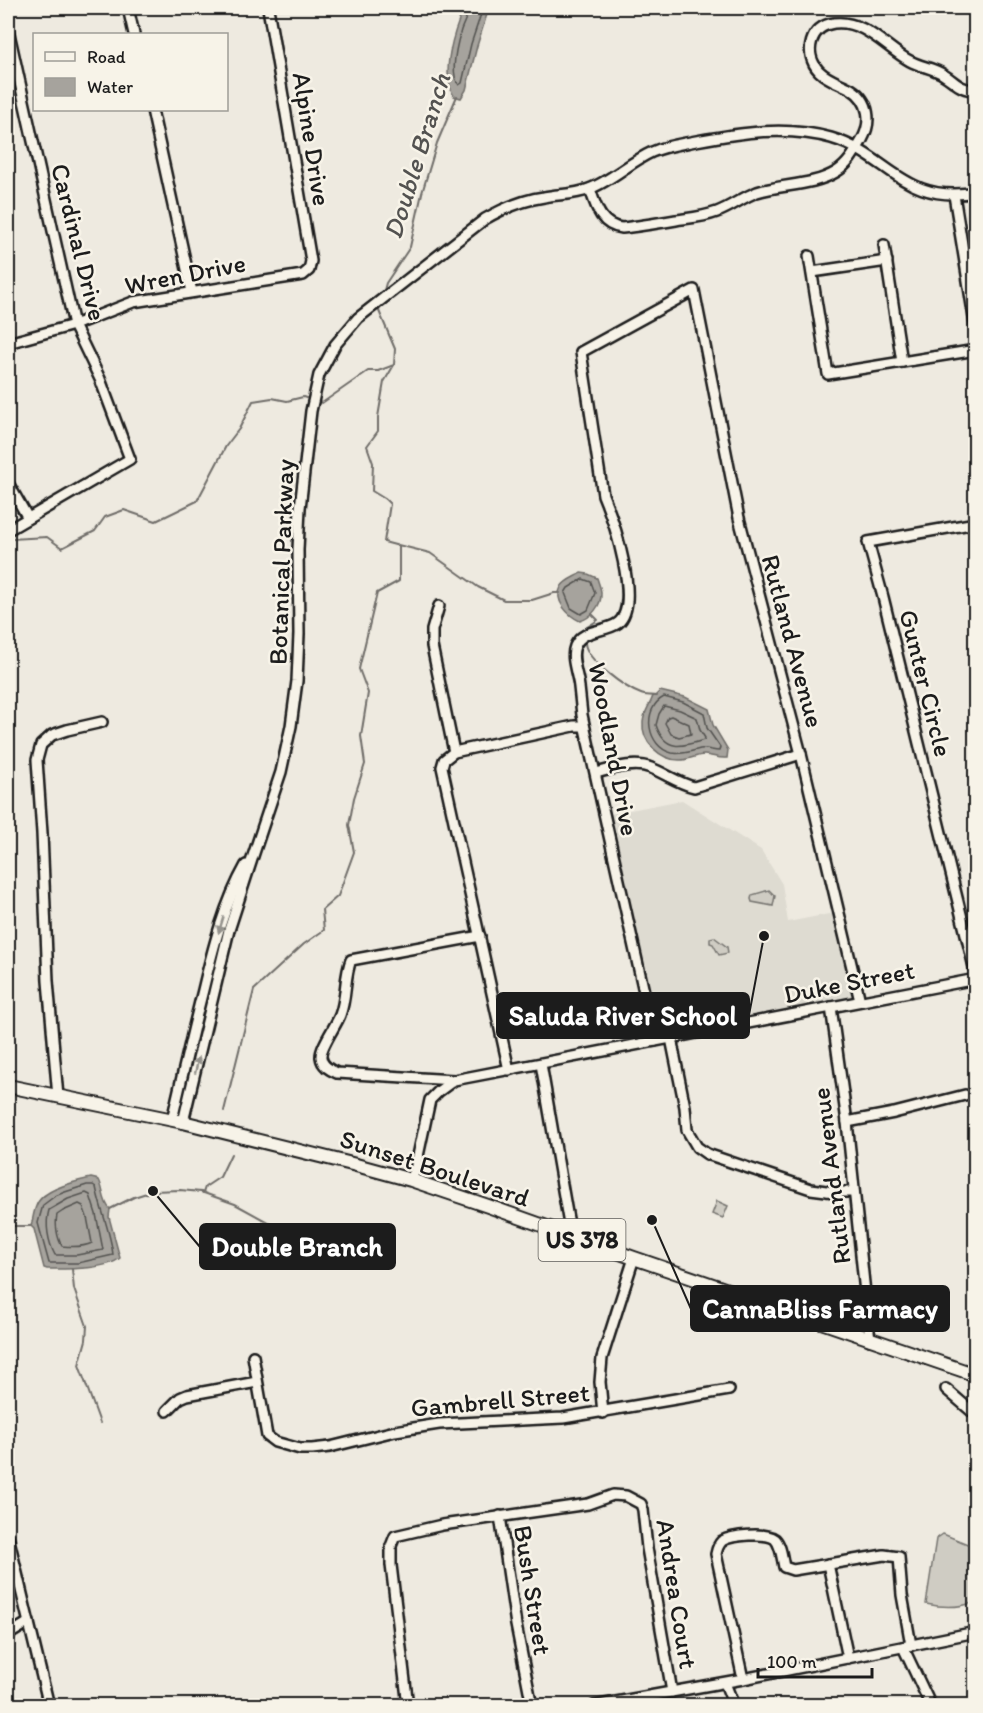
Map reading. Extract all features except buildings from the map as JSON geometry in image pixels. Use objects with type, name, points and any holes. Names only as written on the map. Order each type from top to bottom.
[{"type":"main road","name":"Sunset Boulevard","points":[[8,1086],[178,1121],[356,1164],[411,1180],[975,1375]]},
{"type":"street","points":[[128,8],[134,33]]},
{"type":"street","name":"Alpine Drive","points":[[268,8],[311,261],[309,270],[303,275]]},
{"type":"street","points":[[590,189],[604,221],[614,227],[626,228],[707,215],[723,210],[759,192],[826,177],[846,165],[868,127],[869,115],[864,103],[853,90],[824,75],[815,66],[810,55],[811,43],[818,31],[827,25],[839,23],[859,28],[878,37],[908,60],[944,74],[964,89],[975,90]]},
{"type":"street","name":"Cardinal Drive","points":[[8,29],[75,325],[100,379],[129,459],[28,518]]},
{"type":"street","points":[[152,111],[192,292]]},
{"type":"street","name":"Botanical Parkway","points":[[178,1121],[230,930],[281,772],[297,681],[299,518],[313,396],[328,355],[346,331],[391,291],[485,219],[504,208],[531,199],[590,189],[653,151],[712,138],[792,130],[831,138],[857,149],[908,183],[928,191],[954,195],[975,192]]},
{"type":"street","points":[[954,195],[975,330]]},
{"type":"street","points":[[884,245],[902,362]]},
{"type":"street","points":[[809,256],[828,374],[975,350]]},
{"type":"street","points":[[812,272],[886,261]]},
{"type":"street","name":"Wren Drive","points":[[8,343],[75,325],[133,302],[303,275]]},
{"type":"street","name":"Woodland Drive","points":[[655,1041],[584,726],[573,654],[579,639],[619,622],[628,598],[623,560],[612,517],[603,495],[581,352],[694,290]]},
{"type":"street","name":"Rutland Avenue","points":[[694,290],[739,518],[801,754],[860,1001]]},
{"type":"street","points":[[8,483],[28,518],[8,530]]},
{"type":"street","name":"Gunter Circle","points":[[975,523],[868,542],[975,977]]},
{"type":"street","points":[[439,606],[432,630],[432,646],[454,752]]},
{"type":"street","points":[[58,1097],[48,981],[37,760],[41,746],[52,735],[102,722]]},
{"type":"street","points":[[509,1070],[442,767],[444,760],[454,752],[574,726],[584,726]]},
{"type":"street","points":[[596,773],[622,767],[649,767],[680,783],[694,787],[801,754]]},
{"type":"street","points":[[454,1080],[337,1072],[324,1064],[321,1058],[323,1046],[330,1037],[340,1015],[351,960],[480,936]]},
{"type":"street","name":"Duke Street","points":[[411,1180],[430,1100],[454,1080],[975,977]]},
{"type":"street","name":"Rutland Avenue","points":[[831,1007],[847,1122],[870,1340]]},
{"type":"street","points":[[671,1038],[685,1107],[687,1130],[697,1147],[707,1154],[811,1189],[854,1192]]},
{"type":"street","points":[[541,1064],[571,1236]]},
{"type":"street","points":[[847,1122],[965,1095]]},
{"type":"street","points":[[603,1413],[600,1382],[602,1358],[634,1258]]},
{"type":"street","points":[[166,1411],[180,1398],[187,1395],[257,1382],[253,1356]]},
{"type":"street","name":"Gambrell Street","points":[[257,1382],[267,1436],[275,1442],[300,1449],[330,1447],[395,1431],[439,1424],[536,1421],[603,1413],[729,1390]]},
{"type":"street","points":[[946,1389],[975,1415]]},
{"type":"street","name":"Andrea Court","points":[[500,1516],[588,1504],[612,1496],[626,1496],[641,1504],[672,1692]]},
{"type":"street","name":"Bush Street","points":[[408,1706],[392,1565],[391,1546],[395,1536],[442,1525],[500,1516],[516,1624],[532,1706]]},
{"type":"street","points":[[743,1679],[716,1554],[717,1547],[730,1538],[767,1535],[778,1543],[784,1567],[794,1570],[884,1555],[899,1557],[907,1646],[931,1706]]},
{"type":"street","points":[[8,1536],[49,1706]]},
{"type":"street","points":[[828,1564],[848,1658]]},
{"type":"street","points":[[8,1635],[29,1622]]},
{"type":"street","points":[[594,1706],[725,1683],[975,1632]]},
{"type":"street","points":[[725,1683],[734,1706]]},
{"type":"shaded area","points":[[682,800],[761,850],[782,884],[788,922],[839,912],[860,1001],[655,1041],[605,815]]},
{"type":"shaded area","points":[[769,890],[775,896],[773,906],[752,902],[752,895]]},
{"type":"shaded area","points":[[714,937],[727,947],[728,953],[719,955],[710,943],[710,938]]},
{"type":"shaded area","points":[[717,1201],[728,1206],[723,1218],[712,1214]]},
{"type":"shaded area","points":[[943,1534],[975,1547],[975,1602],[951,1607],[926,1604],[936,1539]]},
{"type":"water","points":[[464,8],[489,8],[466,90],[461,98],[454,96],[450,87],[448,64],[456,28]]},
{"type":"water","points":[[581,573],[597,578],[601,598],[595,610],[580,621],[571,616],[563,607],[559,592],[565,582]]},
{"type":"water","points":[[660,691],[685,697],[709,709],[713,725],[728,750],[727,758],[704,755],[684,760],[674,759],[654,749],[645,737],[643,722],[653,696]]},
{"type":"water","points":[[91,1178],[99,1180],[110,1209],[109,1217],[120,1258],[96,1267],[44,1268],[34,1229],[31,1226],[37,1204],[42,1197],[55,1189]]},
{"type":"waterway","name":"Double Branch","points":[[383,294],[386,283],[410,247],[422,193],[437,143],[457,96]]},
{"type":"waterway","name":"Double Branch","points":[[381,305],[379,311],[395,349],[394,365],[384,382],[378,431],[367,446],[373,463],[372,491],[390,504],[384,542]]},
{"type":"waterway","points":[[319,402],[322,403],[368,371],[378,371],[394,365]]},
{"type":"waterway","points":[[8,541],[47,537],[62,548],[95,531],[105,517],[124,510],[156,521],[197,501],[253,401],[272,398],[287,401],[306,398]]},
{"type":"waterway","name":"Double Branch","points":[[224,1111],[254,990],[304,944],[324,930],[322,910],[338,896],[354,852],[349,825],[354,798],[365,764],[361,736],[368,693],[359,669],[377,593],[399,581],[399,546],[384,542]]},
{"type":"waterway","points":[[398,545],[430,553],[478,587],[504,600],[532,600],[560,593]]},
{"type":"waterway","points":[[584,629],[598,620],[592,614]]},
{"type":"waterway","points":[[585,643],[592,657],[617,680],[641,694],[656,696]]},
{"type":"waterway","name":"Double Branch","points":[[203,1193],[205,1187],[220,1177],[231,1154]]},
{"type":"waterway","points":[[110,1209],[134,1197],[153,1191],[201,1192],[235,1204],[275,1226],[312,1231]]},
{"type":"waterway","name":"Double Branch","points":[[8,1226],[31,1226]]},
{"type":"waterway","points":[[72,1269],[74,1289],[87,1326],[86,1340],[79,1365],[100,1423]]},
{"type":"place","name":"Saluda River School","points":[[764,936]]},
{"type":"place","name":"Double Branch","points":[[153,1191]]},
{"type":"place","name":"CannaBliss Farmacy","points":[[652,1220]]}]
